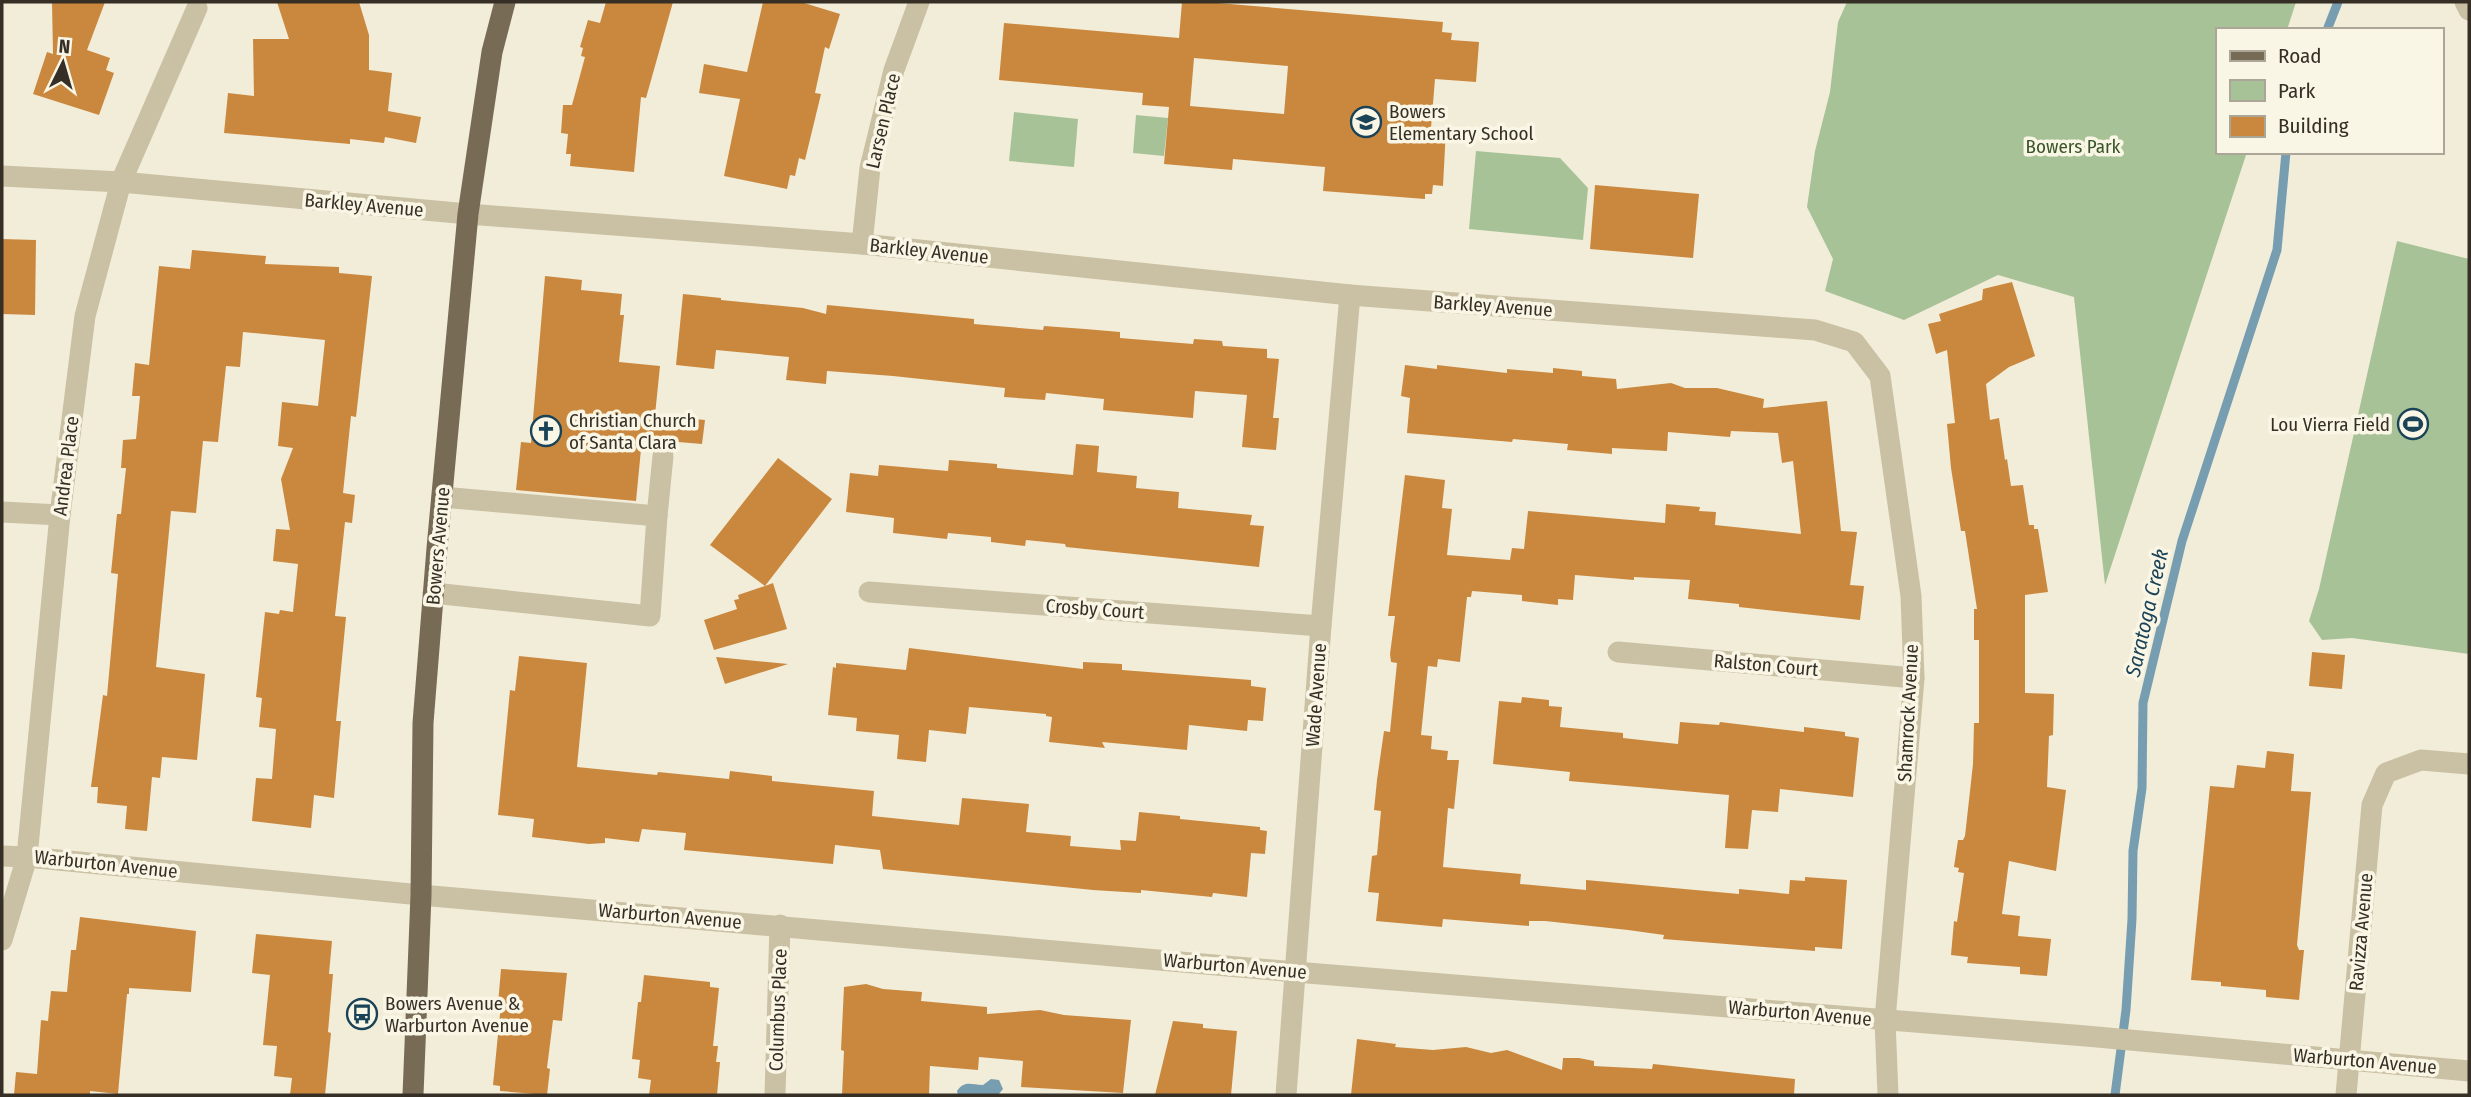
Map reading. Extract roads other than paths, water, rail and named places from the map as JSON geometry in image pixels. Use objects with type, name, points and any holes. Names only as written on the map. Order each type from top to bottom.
[{"type":"main road","name":"Bowers Avenue","points":[[413,1095],[421,895],[423,723],[433,593],[468,214],[492,52],[505,2]]},
{"type":"street","name":"Larsen Place","points":[[862,244],[870,168],[894,70],[919,2]]},
{"type":"street","points":[[2465,2],[2469,10]]},
{"type":"street","name":"Andrea Place","points":[[2,940],[27,857],[60,515],[85,316],[121,182],[197,8]]},
{"type":"street","name":"Barkley Avenue","points":[[2,176],[121,182],[468,214],[862,244],[1350,295],[1815,330],[1854,341]]},
{"type":"street","name":"Wade Avenue","points":[[1286,1095],[1321,626],[1350,295]]},
{"type":"street","name":"Shamrock Avenue","points":[[1854,341],[1880,376],[1911,596],[1914,678],[1885,1020],[1888,1095]]},
{"type":"street","points":[[433,593],[650,616],[663,456]]},
{"type":"street","points":[[442,497],[657,516]]},
{"type":"street","points":[[2,512],[60,515]]},
{"type":"street","name":"Crosby Court","points":[[869,592],[1321,626]]},
{"type":"street","name":"Ralston Court","points":[[1618,652],[1914,678]]},
{"type":"street","name":"Ravizza Avenue","points":[[2346,1095],[2372,805],[2386,772],[2421,760],[2469,764]]},
{"type":"street","name":"Warburton Avenue","points":[[2,856],[1295,972],[2469,1070]]},
{"type":"street","name":"Columbus Place","points":[[775,1095],[780,925]]},
{"type":"water","points":[[991,1079],[999,1080],[1003,1089],[998,1095],[958,1095],[957,1091],[963,1085],[983,1085]]},
{"type":"waterway","name":"Saratoga Creek","points":[[2328,28],[2338,2]]},
{"type":"waterway","name":"Saratoga Creek","points":[[2115,1095],[2126,1010],[2133,851],[2142,788],[2143,703],[2182,541],[2277,250],[2286,154]]},
{"type":"place","name":"Bowers Elementary School","points":[[1366,122]]},
{"type":"place","name":"Lou Vierra Field","points":[[2413,424]]},
{"type":"place","name":"Christian Church of Santa Clara","points":[[546,431]]},
{"type":"place","name":"Bowers Avenue & Warburton Avenue","points":[[362,1014]]},
{"type":"park label","name":"Bowers Park","points":[[2073,146]]}]
